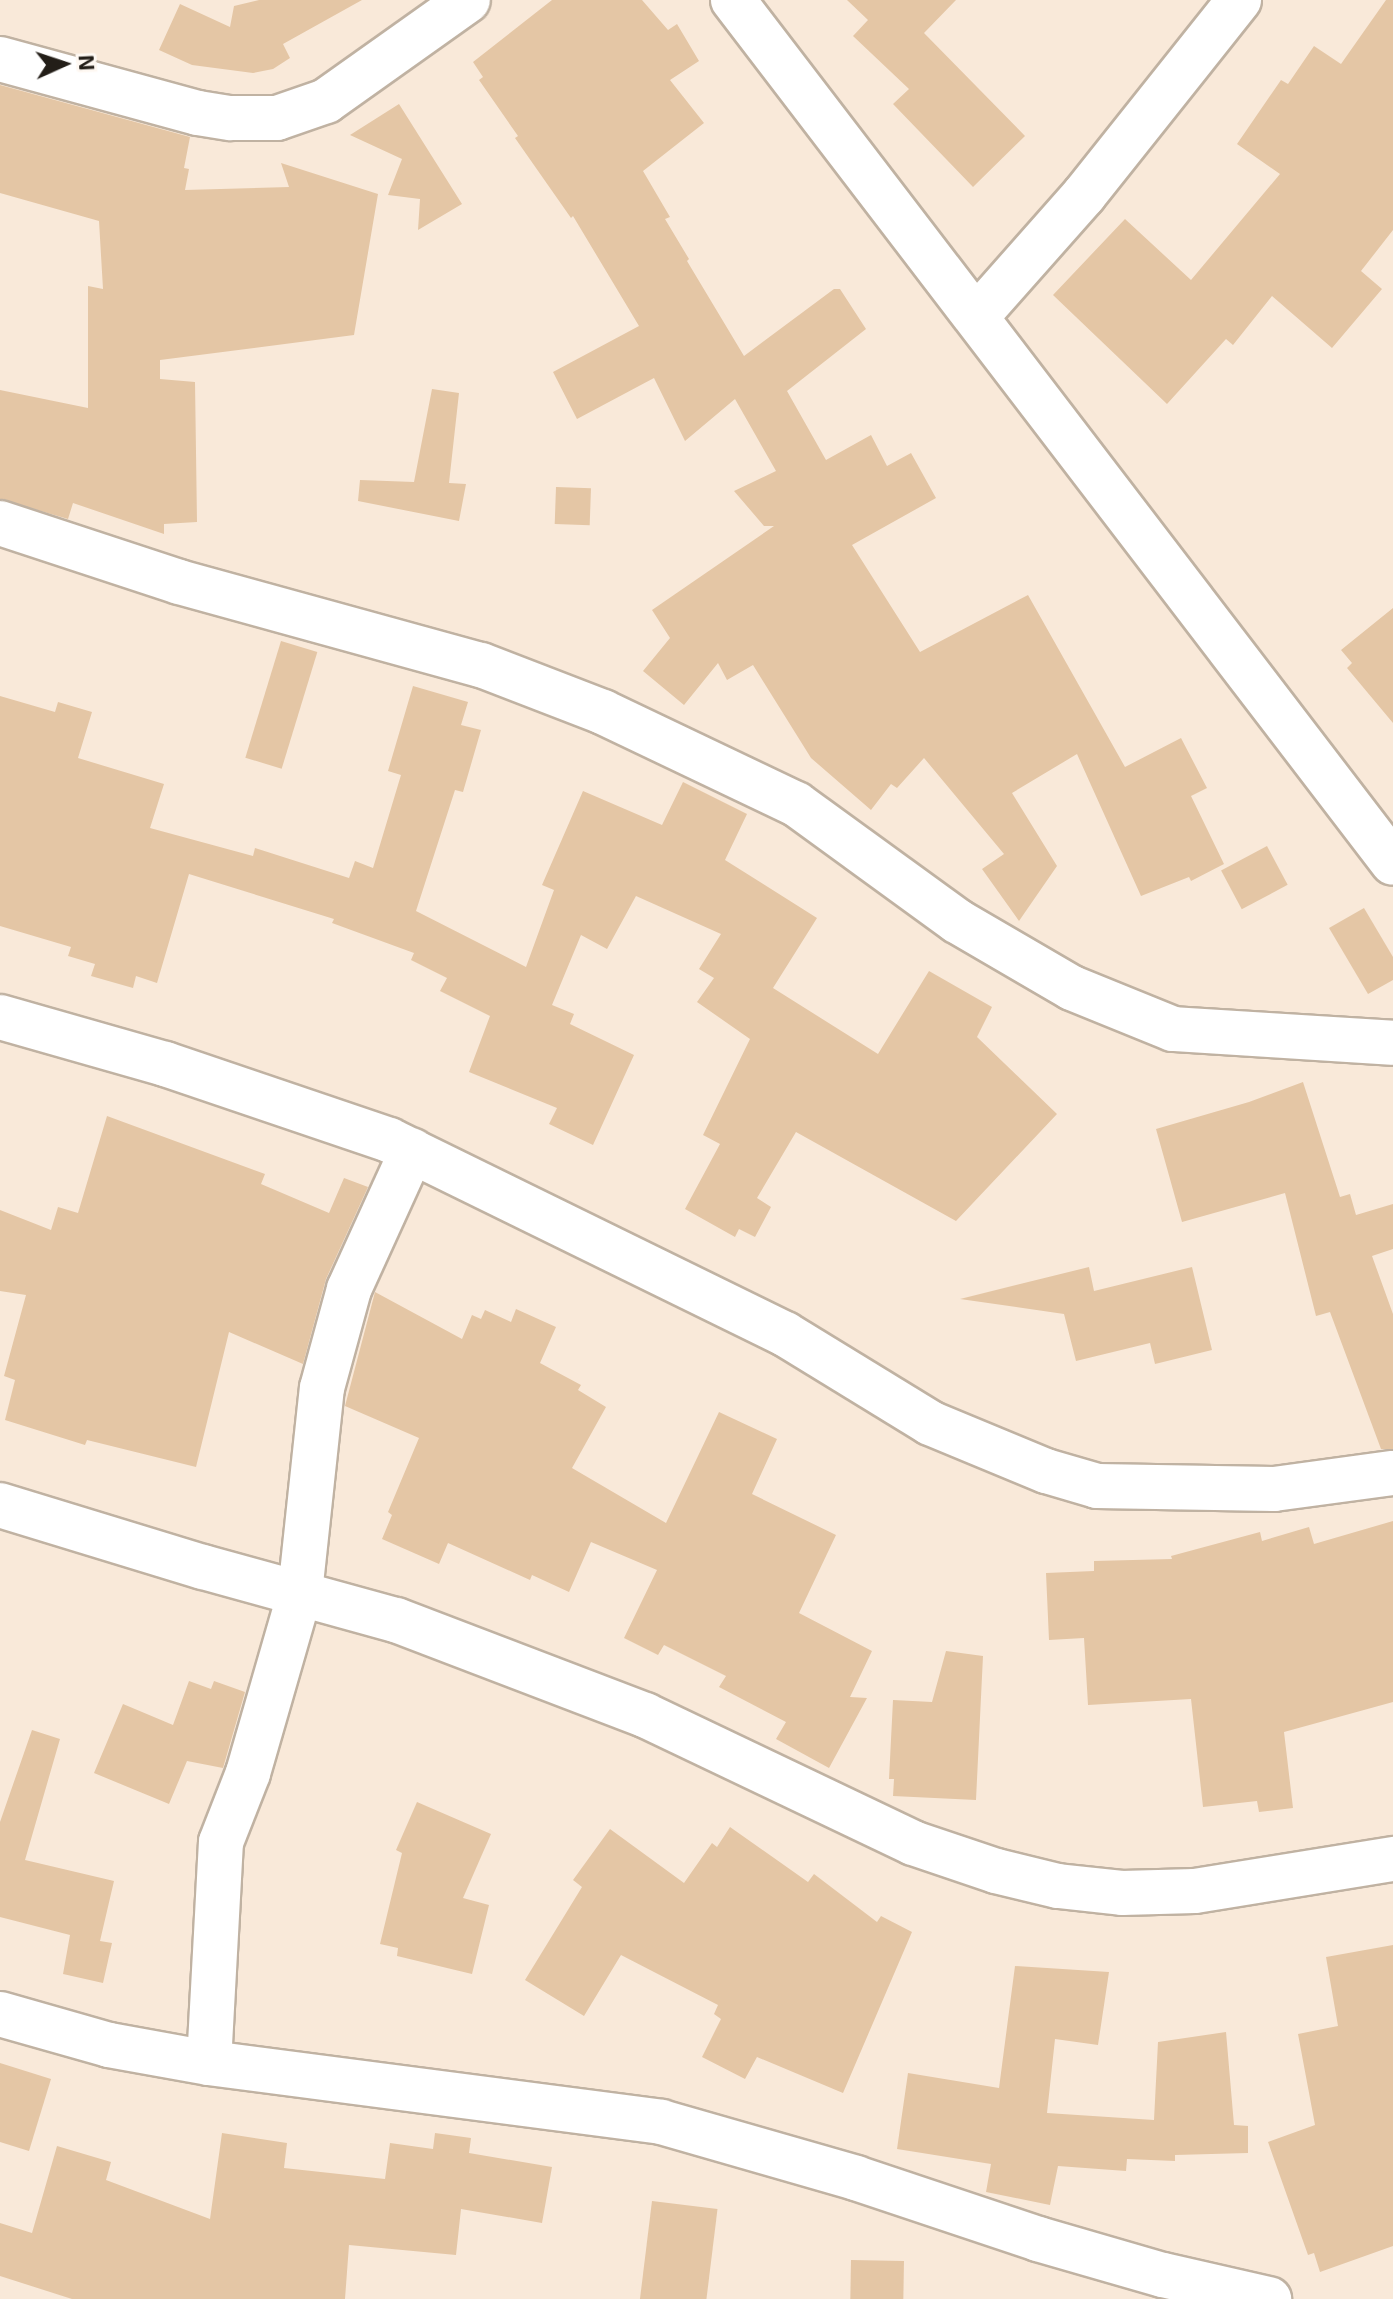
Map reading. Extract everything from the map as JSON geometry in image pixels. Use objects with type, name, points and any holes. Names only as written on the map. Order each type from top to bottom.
[{"type":"street","points":[[0,59],[198,113],[231,118],[277,118],[326,101],[468,0]]},
{"type":"street","points":[[733,0],[1393,862]]},
{"type":"street","points":[[977,316],[1084,195],[1239,0]]},
{"type":"street","points":[[0,523],[179,582],[481,665],[603,712],[796,804],[957,921],[1072,988],[1173,1029],[1393,1043]]},
{"type":"street","points":[[0,1017],[165,1064],[337,1121],[412,1151],[785,1334],[930,1423],[1046,1471],[1097,1486],[1274,1489],[1393,1473]]},
{"type":"street","points":[[209,2063],[221,1842],[248,1773],[300,1593],[322,1388],[349,1289],[412,1151]]},
{"type":"street","points":[[0,1505],[396,1620],[645,1715],[913,1843],[996,1871],[1058,1886],[1122,1893],[1195,1891],[1393,1859]]},
{"type":"street","points":[[0,2014],[109,2045],[209,2063],[661,2122],[856,2178],[1038,2239],[1163,2275],[1269,2299]]},
{"type":"building","points":[[259,0],[362,0],[283,44],[290,58],[273,69],[253,73],[192,65],[159,50],[180,4],[230,27],[234,6]]},
{"type":"building","points":[[552,0],[642,0],[668,30],[677,24],[699,61],[670,80],[704,123],[643,171],[670,217],[665,219],[689,259],[687,261],[744,356],[834,289],[840,289],[866,329],[787,391],[826,460],[871,435],[887,466],[911,453],[936,498],[852,545],[920,652],[1028,595],[1125,767],[1181,738],[1207,788],[1191,796],[1224,864],[1191,881],[1189,877],[1141,896],[1077,754],[1012,793],[1057,866],[1019,921],[982,869],[1004,854],[924,758],[897,788],[891,784],[871,810],[811,758],[753,665],[727,680],[718,663],[684,705],[643,671],[670,638],[652,610],[774,526],[764,526],[734,491],[776,471],[735,399],[685,441],[654,378],[577,419],[553,372],[639,326],[573,216],[571,218],[515,138],[518,136],[479,80],[483,77],[473,62]]},
{"type":"building","points":[[847,0],[956,0],[924,33],[1025,136],[973,187],[893,104],[909,89],[853,36],[868,20]]},
{"type":"building","points":[[1386,0],[1393,0],[1393,230],[1361,271],[1382,289],[1332,348],[1272,296],[1233,345],[1226,339],[1167,404],[1053,295],[1125,219],[1191,280],[1280,174],[1237,144],[1281,80],[1288,84],[1314,46],[1341,64]]},
{"type":"building","points":[[0,85],[190,137],[184,168],[189,169],[185,190],[289,187],[281,163],[378,194],[354,335],[160,360],[160,379],[195,382],[197,522],[164,524],[164,534],[73,503],[68,519],[0,499],[0,390],[88,408],[88,286],[103,289],[99,221],[0,193]]},
{"type":"building","points":[[399,104],[462,204],[418,230],[420,199],[388,195],[402,159],[350,135]]},
{"type":"building","points":[[432,389],[459,393],[449,483],[466,484],[459,521],[358,501],[360,480],[414,482]]},
{"type":"building","points":[[556,487],[591,488],[590,525],[555,524]]},
{"type":"building","points":[[1393,608],[1393,723],[1347,668],[1352,663],[1341,650]]},
{"type":"building","points":[[281,641],[317,652],[282,769],[245,758]]},
{"type":"building","points":[[413,686],[468,702],[461,725],[481,730],[463,792],[455,790],[416,911],[526,967],[554,890],[542,885],[583,791],[662,825],[683,782],[747,814],[725,860],[817,918],[773,988],[878,1054],[929,971],[992,1007],[977,1037],[1057,1114],[956,1221],[796,1132],[757,1198],[771,1207],[755,1237],[739,1229],[735,1237],[685,1209],[720,1144],[703,1135],[750,1039],[697,1002],[714,978],[699,969],[721,934],[636,896],[607,949],[581,935],[552,1005],[574,1014],[570,1024],[634,1055],[593,1145],[549,1124],[557,1108],[469,1072],[490,1016],[440,991],[447,978],[411,960],[414,953],[332,923],[334,919],[189,874],[157,983],[136,976],[133,988],[91,976],[95,964],[68,956],[71,947],[0,926],[0,696],[55,712],[58,702],[92,712],[78,758],[164,784],[150,828],[253,856],[255,848],[349,878],[355,861],[373,868],[401,775],[388,771]]},
{"type":"building","points":[[1267,846],[1288,885],[1242,909],[1221,870]]},
{"type":"building","points":[[1364,908],[1393,957],[1393,980],[1368,994],[1329,928]]},
{"type":"building","points":[[1303,1082],[1340,1197],[1350,1194],[1356,1215],[1393,1204],[1393,1249],[1372,1256],[1393,1314],[1393,1449],[1381,1449],[1330,1312],[1316,1316],[1285,1193],[1182,1222],[1156,1129],[1249,1102]]},
{"type":"building","points":[[107,1116],[265,1174],[261,1184],[329,1213],[344,1178],[368,1187],[326,1279],[303,1364],[229,1332],[196,1467],[87,1440],[85,1445],[5,1420],[15,1380],[4,1376],[26,1295],[0,1291],[0,1210],[51,1230],[58,1207],[78,1213]]},
{"type":"building","points":[[1089,1267],[1094,1291],[1192,1267],[1212,1350],[1155,1364],[1150,1343],[1076,1361],[1064,1314],[960,1299]]},
{"type":"building","points":[[375,1292],[462,1339],[472,1315],[481,1319],[485,1310],[511,1322],[516,1309],[556,1327],[540,1363],[581,1385],[578,1390],[606,1407],[572,1468],[666,1523],[719,1412],[777,1439],[752,1494],[836,1535],[799,1613],[872,1651],[850,1697],[867,1698],[829,1768],[776,1739],[786,1722],[719,1687],[726,1676],[664,1645],[658,1655],[624,1638],[657,1570],[591,1542],[569,1592],[532,1575],[530,1580],[448,1543],[439,1564],[382,1539],[392,1515],[388,1512],[419,1438],[345,1406]]},
{"type":"building","points":[[1393,1521],[1393,1702],[1284,1732],[1293,1808],[1259,1812],[1257,1801],[1203,1807],[1191,1699],[1088,1705],[1084,1638],[1049,1640],[1046,1573],[1094,1571],[1094,1561],[1172,1559],[1171,1556],[1260,1532],[1262,1541],[1309,1527],[1314,1544]]},
{"type":"building","points":[[946,1651],[983,1656],[976,1800],[893,1796],[894,1779],[889,1779],[893,1700],[932,1702]]},
{"type":"building","points":[[189,1681],[211,1689],[214,1681],[245,1692],[223,1768],[187,1761],[169,1804],[94,1773],[123,1704],[173,1725]]},
{"type":"building","points":[[32,1730],[60,1739],[25,1860],[114,1881],[100,1941],[112,1943],[103,1983],[63,1974],[70,1935],[0,1917],[0,1822]]},
{"type":"building","points":[[417,1802],[491,1834],[463,1898],[489,1905],[472,1974],[397,1956],[398,1948],[380,1944],[402,1853],[396,1850]]},
{"type":"building","points":[[730,1827],[808,1882],[814,1874],[877,1922],[881,1916],[912,1932],[843,2093],[757,2057],[745,2079],[702,2057],[721,2019],[714,2014],[718,2005],[621,1955],[584,2016],[525,1980],[582,1887],[573,1880],[610,1829],[684,1883],[712,1843],[717,1847]]},
{"type":"building","points":[[1393,1945],[1393,2246],[1320,2272],[1314,2253],[1308,2255],[1268,2142],[1315,2125],[1298,2034],[1338,2026],[1326,1957]]},
{"type":"building","points":[[1015,1966],[1109,1972],[1098,2045],[1055,2039],[1047,2113],[1154,2120],[1158,2042],[1226,2032],[1234,2125],[1248,2126],[1248,2153],[1175,2155],[1175,2161],[1127,2159],[1126,2171],[1058,2166],[1050,2205],[986,2192],[991,2164],[897,2149],[908,2073],[999,2088]]},
{"type":"building","points":[[0,2063],[51,2079],[29,2151],[0,2142]]},
{"type":"building","points":[[222,2133],[287,2143],[284,2168],[385,2179],[390,2143],[433,2149],[435,2133],[471,2138],[469,2153],[552,2167],[542,2223],[461,2209],[456,2255],[349,2245],[345,2299],[72,2299],[0,2276],[0,2223],[32,2233],[57,2146],[111,2162],[106,2180],[210,2219]]},
{"type":"building","points":[[652,2201],[718,2209],[706,2299],[640,2299]]},
{"type":"building","points":[[851,2260],[904,2261],[903,2299],[850,2299]]}]
